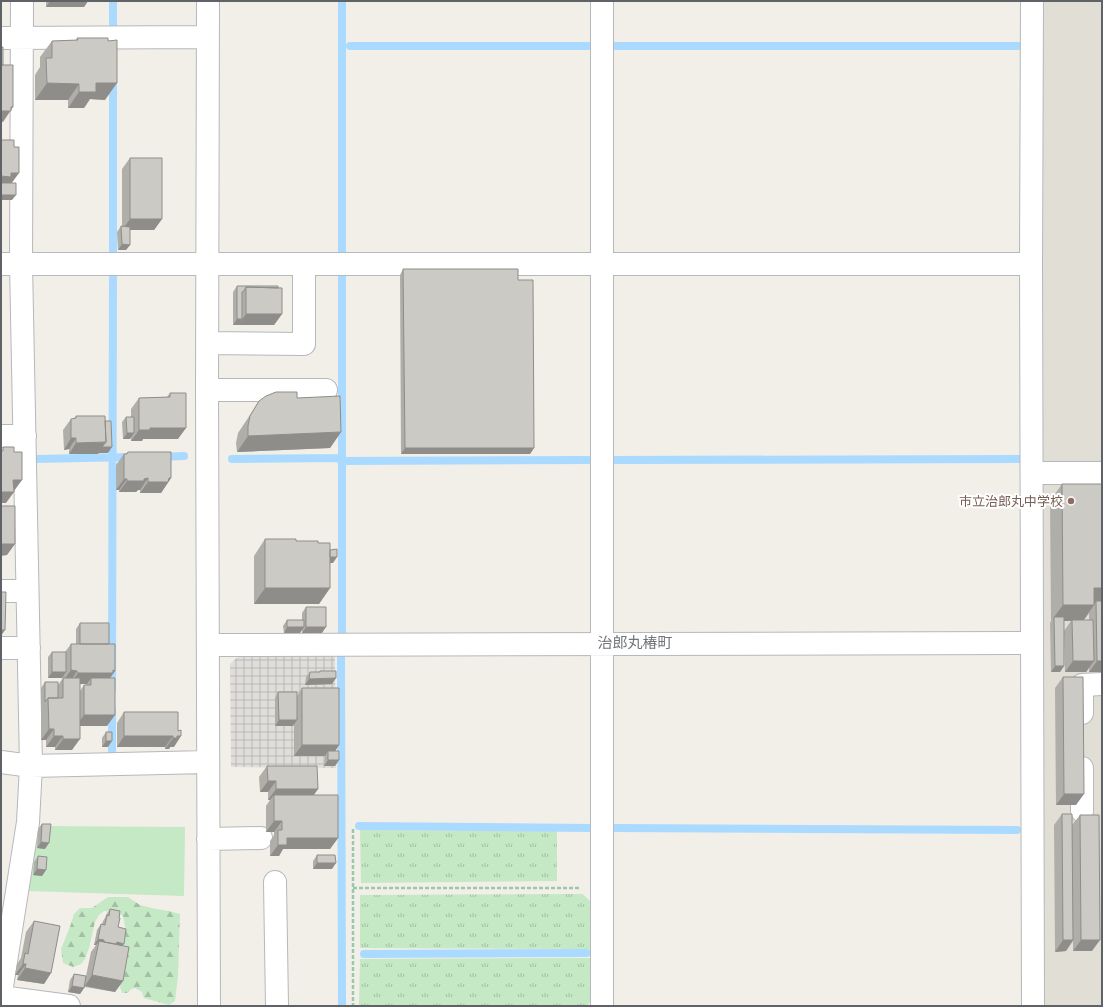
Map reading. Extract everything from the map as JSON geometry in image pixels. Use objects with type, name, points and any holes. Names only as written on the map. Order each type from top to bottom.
[{"type":"street","points":[[22,1],[11,38],[11,264],[24,436],[31,766],[28,822],[6,999],[69,1006]]},
{"type":"street","points":[[208,1],[208,1006]]},
{"type":"street","points":[[602,1],[602,1006]]},
{"type":"street","points":[[1032,1],[1031,264],[1033,1006]]},
{"type":"street","points":[[11,38],[208,37]]},
{"type":"street","points":[[11,264],[1031,264]]},
{"type":"street","points":[[208,343],[304,344],[304,264]]},
{"type":"street","points":[[207,390],[326,390]]},
{"type":"street","points":[[1,436],[24,436]]},
{"type":"street","points":[[1032,473],[1102,473]]},
{"type":"street","points":[[1,591],[27,591]]},
{"type":"street","points":[[208,645],[1032,643]]},
{"type":"street","points":[[1,648],[29,648]]},
{"type":"street","points":[[1082,811],[1082,685],[1102,684]]},
{"type":"street","points":[[1,762],[31,766],[208,762]]},
{"type":"street","points":[[208,839],[261,838]]},
{"type":"street","points":[[275,882],[277,1006]]},
{"type":"path","points":[[353,829],[354,1006]]},
{"type":"path","points":[[353,888],[602,888]]},
{"type":"shaded area","name":"市立治郎丸中学校","points":[[1039,1],[1102,1],[1102,1006],[1044,1006],[1040,1002]]},
{"type":"shaded area","points":[[335,652],[336,768],[231,767],[230,664],[242,653]]},
{"type":"green space","points":[[37,826],[185,827],[184,896],[27,891]]},
{"type":"green space","points":[[360,830],[557,831],[557,881],[361,883]]},
{"type":"green space","points":[[583,894],[592,903],[592,949],[360,948],[360,895]]},
{"type":"green space","points":[[108,897],[128,897],[140,905],[180,914],[178,976],[175,1001],[169,1005],[144,998],[142,992],[135,988],[131,989],[128,993],[122,993],[120,987],[125,956],[123,952],[126,931],[123,916],[116,912],[104,911],[99,915],[95,922],[85,959],[81,964],[73,967],[63,963],[61,949],[74,914],[80,908],[92,908]]},
{"type":"green space","points":[[592,958],[592,1000],[587,1006],[359,1006],[360,959]]},
{"type":"building","points":[[77,38],[108,38],[108,41],[117,40],[117,83],[96,83],[96,92],[79,92],[79,84],[47,83],[46,58],[52,58],[52,41],[78,40]]},
{"type":"building","points":[[1,47],[3,47],[3,65],[1,65]]},
{"type":"building","points":[[1,65],[13,65],[13,107],[11,107],[11,111],[1,111]]},
{"type":"building","points":[[1,140],[14,140],[14,147],[19,147],[19,173],[11,173],[11,177],[1,176]]},
{"type":"building","points":[[130,158],[162,158],[162,219],[130,219]]},
{"type":"building","points":[[1,183],[16,183],[16,195],[1,195]]},
{"type":"building","points":[[121,226],[130,227],[130,245],[122,244]]},
{"type":"building","points":[[403,269],[518,269],[518,280],[533,280],[534,448],[405,448]]},
{"type":"building","points":[[237,286],[278,286],[278,288],[246,287],[242,292],[242,319],[237,319]]},
{"type":"building","points":[[246,287],[282,288],[282,314],[246,314]]},
{"type":"building","points":[[276,392],[297,392],[297,398],[340,396],[341,432],[248,436],[250,416],[259,401]]},
{"type":"building","points":[[170,393],[186,393],[186,428],[150,428],[150,430],[139,430],[139,398],[170,397]]},
{"type":"building","points":[[76,416],[105,416],[106,442],[76,443],[76,438],[71,438],[71,419],[76,418]]},
{"type":"building","points":[[126,417],[134,417],[134,433],[127,433]]},
{"type":"building","points":[[105,421],[111,421],[112,447],[102,447],[106,442]]},
{"type":"building","points":[[3,447],[14,447],[14,452],[22,452],[22,480],[13,480],[14,492],[1,492],[1,451],[3,451]]},
{"type":"building","points":[[128,452],[171,452],[171,478],[169,478],[168,482],[148,482],[148,478],[144,479],[144,481],[127,481],[127,479],[124,479],[124,454],[127,454]]},
{"type":"building","points":[[1062,484],[1102,484],[1102,588],[1094,588],[1094,605],[1063,605]]},
{"type":"building","points":[[1,506],[15,506],[15,544],[1,544]]},
{"type":"building","points":[[265,539],[296,539],[296,541],[318,541],[318,543],[330,543],[330,588],[265,588]]},
{"type":"building","points":[[337,549],[337,557],[330,557],[330,550]]},
{"type":"building","points":[[1,592],[6,592],[5,630],[1,630]]},
{"type":"building","points":[[1096,601],[1102,601],[1102,661],[1097,661]]},
{"type":"building","points":[[306,607],[326,607],[326,627],[306,627]]},
{"type":"building","points":[[1054,617],[1064,617],[1064,666],[1055,666]]},
{"type":"building","points":[[287,620],[304,620],[304,627],[287,627]]},
{"type":"building","points":[[1072,620],[1093,620],[1094,661],[1073,661]]},
{"type":"building","points":[[80,623],[109,623],[109,644],[80,644]]},
{"type":"building","points":[[71,644],[115,644],[115,671],[113,670],[113,673],[78,673],[77,671],[71,670]]},
{"type":"building","points":[[52,652],[66,652],[66,672],[52,672]]},
{"type":"building","points":[[336,671],[336,678],[309,679],[310,672]]},
{"type":"building","points":[[1063,677],[1083,677],[1084,794],[1064,794]]},
{"type":"building","points":[[63,678],[80,678],[80,739],[63,739],[63,736],[54,736],[54,729],[49,729],[48,698],[63,698]]},
{"type":"building","points":[[91,678],[115,678],[115,715],[84,715],[84,685],[91,685]]},
{"type":"building","points":[[45,682],[58,682],[58,698],[48,698],[45,702]]},
{"type":"building","points":[[302,688],[339,688],[339,745],[302,745]]},
{"type":"building","points":[[278,692],[297,692],[297,720],[279,720]]},
{"type":"building","points":[[124,712],[178,712],[178,731],[181,730],[181,736],[173,738],[173,736],[124,736]]},
{"type":"building","points":[[106,732],[112,732],[112,741],[106,741]]},
{"type":"building","points":[[328,751],[339,751],[339,760],[328,760]]},
{"type":"building","points":[[267,766],[317,766],[318,789],[276,789],[276,781],[268,781]]},
{"type":"building","points":[[274,795],[338,795],[338,838],[287,838],[287,845],[278,845],[278,830],[282,830],[282,821],[274,821]]},
{"type":"building","points":[[1062,814],[1072,814],[1073,940],[1063,940]]},
{"type":"building","points":[[1080,815],[1099,815],[1100,940],[1081,940]]},
{"type":"building","points":[[42,824],[51,824],[49,843],[41,842]]},
{"type":"building","points":[[317,855],[335,855],[336,863],[317,863]]},
{"type":"building","points":[[38,856],[47,857],[46,870],[37,869]]},
{"type":"building","points":[[110,909],[120,911],[118,927],[126,929],[124,944],[117,942],[116,944],[104,942],[104,940],[98,939],[101,924],[105,925]]},
{"type":"building","points":[[34,921],[60,926],[51,973],[25,968],[26,964],[23,964],[25,953],[28,954]]},
{"type":"building","points":[[99,941],[129,947],[123,981],[92,975]]},
{"type":"building","points":[[74,974],[86,976],[84,988],[72,986]]},
{"type":"waterway","points":[[113,1],[113,28]]},
{"type":"waterway","points":[[342,1],[342,252]]},
{"type":"waterway","points":[[350,46],[588,46]]},
{"type":"waterway","points":[[612,46],[1018,46]]},
{"type":"waterway","points":[[113,79],[113,251]]},
{"type":"waterway","points":[[342,277],[342,633]]},
{"type":"waterway","points":[[112,689],[113,278]]},
{"type":"waterway","points":[[160,457],[184,456]]},
{"type":"waterway","points":[[35,459],[132,457]]},
{"type":"waterway","points":[[232,459],[341,458]]},
{"type":"waterway","points":[[611,460],[1019,459]]},
{"type":"waterway","points":[[341,461],[588,460]]},
{"type":"waterway","points":[[341,655],[342,1006]]},
{"type":"waterway","points":[[112,709],[112,751]]},
{"type":"waterway","points":[[359,826],[589,828]]},
{"type":"waterway","points":[[614,828],[1017,830]]},
{"type":"waterway","points":[[364,954],[587,953]]},
{"type":"place","name":"市立治郎丸中学校","points":[[1071,501]]},
{"type":"district","name":"治郎丸椿町","points":[[635,643]]}]
